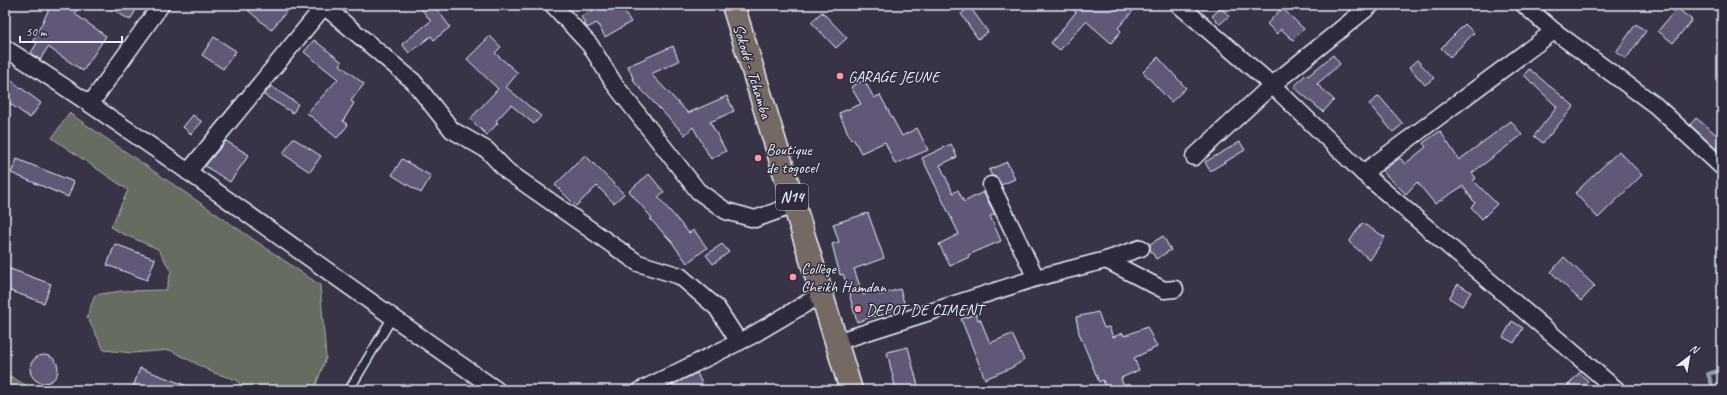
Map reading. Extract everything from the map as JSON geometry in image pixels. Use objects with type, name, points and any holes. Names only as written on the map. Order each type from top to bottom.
[{"type":"main road","name":"Sokodé - Tchamba","points":[[733,5],[851,390]]},
{"type":"street","points":[[91,103],[161,5]]},
{"type":"street","points":[[553,5],[590,45],[615,85],[698,191],[726,211],[755,219],[794,205]]},
{"type":"street","points":[[1179,5],[1272,85],[1363,173],[1617,390]]},
{"type":"street","points":[[1194,157],[1272,85],[1371,5]]},
{"type":"street","points":[[1524,5],[1554,31],[1654,105],[1722,167]]},
{"type":"street","points":[[188,172],[320,7],[413,81],[452,130],[487,150],[507,171],[638,264],[680,276],[717,308],[739,342]]},
{"type":"street","points":[[1363,173],[1554,31]]},
{"type":"street","points":[[5,48],[91,103],[392,318],[497,390]]},
{"type":"street","points":[[991,185],[1036,278]]},
{"type":"street","points":[[836,342],[1036,278],[1106,260],[1141,248]]},
{"type":"street","points":[[1106,260],[1164,290],[1175,289]]},
{"type":"street","points":[[641,390],[739,342],[822,294]]},
{"type":"lane","points":[[349,390],[392,318]]},
{"type":"green space","points":[[69,113],[320,285],[326,358],[314,390],[244,390],[237,380],[214,373],[170,350],[132,353],[104,350],[87,317],[95,295],[121,291],[166,290],[171,271],[158,249],[111,227],[128,190],[52,138]]},
{"type":"green space","points":[[5,373],[32,389],[34,390],[5,390]]},
{"type":"building","points":[[51,5],[79,5],[75,14],[106,36],[83,71],[48,47],[40,60],[31,53],[37,43],[33,41]]},
{"type":"building","points":[[105,5],[139,5],[130,20]]},
{"type":"building","points":[[242,5],[292,5],[271,30]]},
{"type":"building","points":[[418,5],[434,5],[450,27],[434,40],[431,36],[409,53],[402,44],[431,21]]},
{"type":"building","points":[[604,5],[620,5],[631,22],[605,37],[597,23],[587,28],[581,16]]},
{"type":"building","points":[[1068,5],[1138,5],[1118,28],[1121,31],[1111,43],[1086,21],[1060,50],[1051,43],[1076,12]]},
{"type":"building","points":[[970,7],[988,32],[978,39],[961,14]]},
{"type":"building","points":[[1221,8],[1229,16],[1220,24],[1212,16]]},
{"type":"building","points":[[1282,8],[1304,29],[1293,40],[1281,29],[1277,34],[1267,24]]},
{"type":"building","points":[[1677,8],[1692,20],[1673,43],[1658,31]]},
{"type":"building","points":[[822,12],[847,38],[836,48],[811,22]]},
{"type":"building","points":[[1465,24],[1474,33],[1450,57],[1441,48]]},
{"type":"building","points":[[1636,24],[1646,31],[1626,59],[1616,52]]},
{"type":"building","points":[[490,36],[501,47],[495,53],[518,73],[506,87],[541,116],[534,124],[511,105],[496,121],[498,123],[487,135],[470,119],[498,89],[467,59]]},
{"type":"building","points":[[214,37],[236,51],[223,69],[202,55]]},
{"type":"building","points":[[314,40],[342,62],[340,65],[364,84],[351,101],[354,103],[343,121],[348,125],[337,138],[307,113],[338,79],[304,52]]},
{"type":"building","points":[[673,46],[679,61],[651,74],[688,113],[727,96],[734,111],[710,122],[726,151],[711,159],[693,127],[685,135],[635,83],[628,66]]},
{"type":"building","points":[[1333,55],[1340,64],[1317,84],[1334,100],[1323,112],[1294,87],[1306,74],[1308,76]]},
{"type":"building","points":[[1158,57],[1186,88],[1171,102],[1143,72]]},
{"type":"building","points":[[1417,60],[1434,78],[1425,85],[1409,67]]},
{"type":"building","points":[[1529,69],[1574,106],[1543,143],[1534,136],[1557,107],[1524,75]]},
{"type":"building","points":[[5,76],[41,103],[30,118],[5,100]]},
{"type":"building","points":[[864,80],[874,98],[880,95],[902,136],[917,128],[928,150],[895,164],[885,142],[861,153],[853,138],[851,140],[839,113],[861,104],[851,87]]},
{"type":"building","points":[[271,86],[298,104],[293,113],[264,95]]},
{"type":"building","points":[[1379,96],[1403,124],[1393,132],[1369,104]]},
{"type":"building","points":[[193,115],[202,122],[191,134],[183,127]]},
{"type":"building","points":[[1696,118],[1722,139],[1722,142],[1716,149],[1690,125]]},
{"type":"building","points":[[1511,121],[1522,135],[1472,173],[1476,178],[1473,180],[1497,204],[1482,219],[1471,207],[1475,203],[1463,186],[1435,204],[1417,182],[1406,194],[1382,171],[1400,158],[1405,164],[1426,147],[1423,143],[1440,131],[1459,160]]},
{"type":"building","points":[[293,138],[321,156],[310,172],[283,154]]},
{"type":"building","points":[[226,141],[249,155],[230,182],[205,166]]},
{"type":"building","points":[[1240,142],[1245,150],[1210,171],[1205,162]]},
{"type":"building","points":[[951,144],[957,157],[940,165],[953,193],[958,190],[964,202],[983,192],[995,214],[990,216],[1001,241],[968,255],[969,257],[950,266],[939,244],[959,234],[922,158]]},
{"type":"building","points":[[1619,151],[1642,175],[1598,218],[1575,193]]},
{"type":"building","points":[[585,155],[624,194],[614,203],[597,186],[576,206],[555,185]]},
{"type":"building","points":[[17,159],[74,182],[68,197],[11,173]]},
{"type":"building","points":[[402,159],[431,176],[421,193],[392,175]]},
{"type":"building","points":[[1007,162],[1015,179],[1001,185],[997,177],[992,176],[989,170]]},
{"type":"building","points":[[649,174],[664,192],[658,197],[689,233],[694,230],[707,248],[687,263],[671,241],[650,219],[652,218],[629,191]]},
{"type":"building","points":[[868,213],[884,258],[854,269],[863,295],[877,290],[879,295],[900,289],[905,306],[857,322],[851,296],[843,274],[840,275],[832,244],[839,242],[833,224]]},
{"type":"building","points":[[1362,223],[1385,237],[1370,260],[1349,242]]},
{"type":"building","points":[[1163,236],[1171,250],[1156,259],[1150,249],[1150,244]]},
{"type":"building","points":[[115,244],[155,259],[147,280],[107,265]]},
{"type":"building","points":[[722,244],[729,252],[713,264],[706,255]]},
{"type":"building","points":[[1564,257],[1595,286],[1581,301],[1551,272]]},
{"type":"building","points":[[5,267],[51,284],[44,303],[5,289]]},
{"type":"building","points":[[1458,284],[1471,292],[1462,306],[1449,298]]},
{"type":"building","points":[[1098,312],[1104,328],[1109,327],[1113,337],[1123,333],[1124,336],[1147,327],[1157,347],[1134,358],[1139,370],[1121,378],[1125,390],[1106,390],[1103,380],[1099,382],[1079,333],[1076,317]]},
{"type":"building","points":[[976,314],[978,320],[980,319],[990,343],[1012,334],[1024,360],[1011,368],[985,379],[961,319]]},
{"type":"building","points":[[1512,321],[1523,328],[1514,343],[1503,337]]},
{"type":"building","points":[[908,347],[919,390],[896,390],[887,352]]},
{"type":"building","points":[[44,355],[54,359],[58,369],[54,379],[44,383],[34,379],[30,369],[34,359]]},
{"type":"building","points":[[140,368],[195,389],[132,390]]},
{"type":"building","points":[[697,373],[705,390],[663,390],[680,381]]},
{"type":"building","points":[[1579,373],[1588,381],[1580,390],[1564,390]]},
{"type":"waterway","points":[[1714,390],[1708,374],[1722,370]]},
{"type":"place","name":"GARAGE JEUNE","points":[[840,76]]},
{"type":"place","name":"Boutique de togocel","points":[[758,158]]},
{"type":"place","name":"Collège Cheikh Hamdan","points":[[793,277]]},
{"type":"place","name":"DEPOT DE CIMENT","points":[[858,309]]}]
